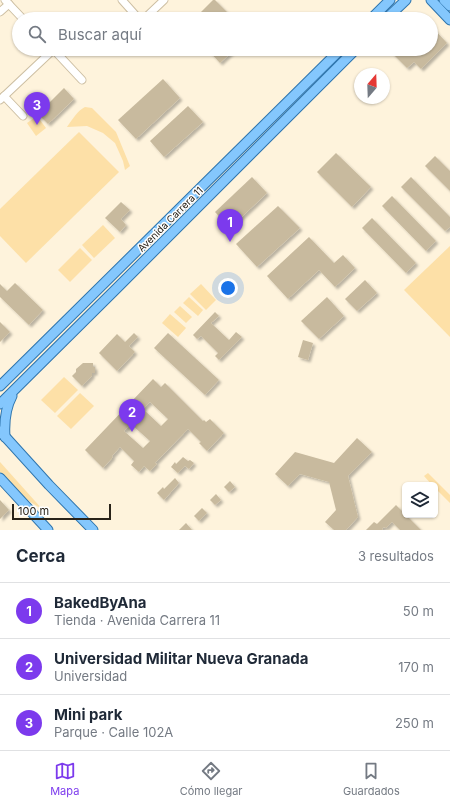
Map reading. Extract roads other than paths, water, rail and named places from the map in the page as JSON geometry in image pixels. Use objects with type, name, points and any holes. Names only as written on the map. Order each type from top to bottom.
[{"type":"main road","points":[[378,12],[390,0]]},
{"type":"main road","points":[[393,12],[404,2],[412,0]]},
{"type":"main road","points":[[431,0],[450,20]]},
{"type":"main road","name":"Avenida Carrera 11","points":[[0,386],[334,56]]},
{"type":"main road","name":"Avenida Carrera 11","points":[[0,404],[349,56]]},
{"type":"main road","points":[[0,382],[11,375]]},
{"type":"main road","points":[[16,388],[6,411],[2,434],[48,485],[93,530]]},
{"type":"main road","points":[[0,478],[48,530]]},
{"type":"street","points":[[122,0],[133,12]]},
{"type":"street","points":[[151,12],[164,0]]},
{"type":"street","points":[[0,12],[7,2],[17,12]]},
{"type":"street","points":[[23,116],[2,98],[46,56]]},
{"type":"street","points":[[60,56],[82,80]]},
{"type":"place","name":"Mini park","points":[[37,125]]},
{"type":"place","name":"BakedByAna","points":[[230,242]]},
{"type":"place","name":"Universidad Militar Nueva Granada","points":[[132,432]]}]
